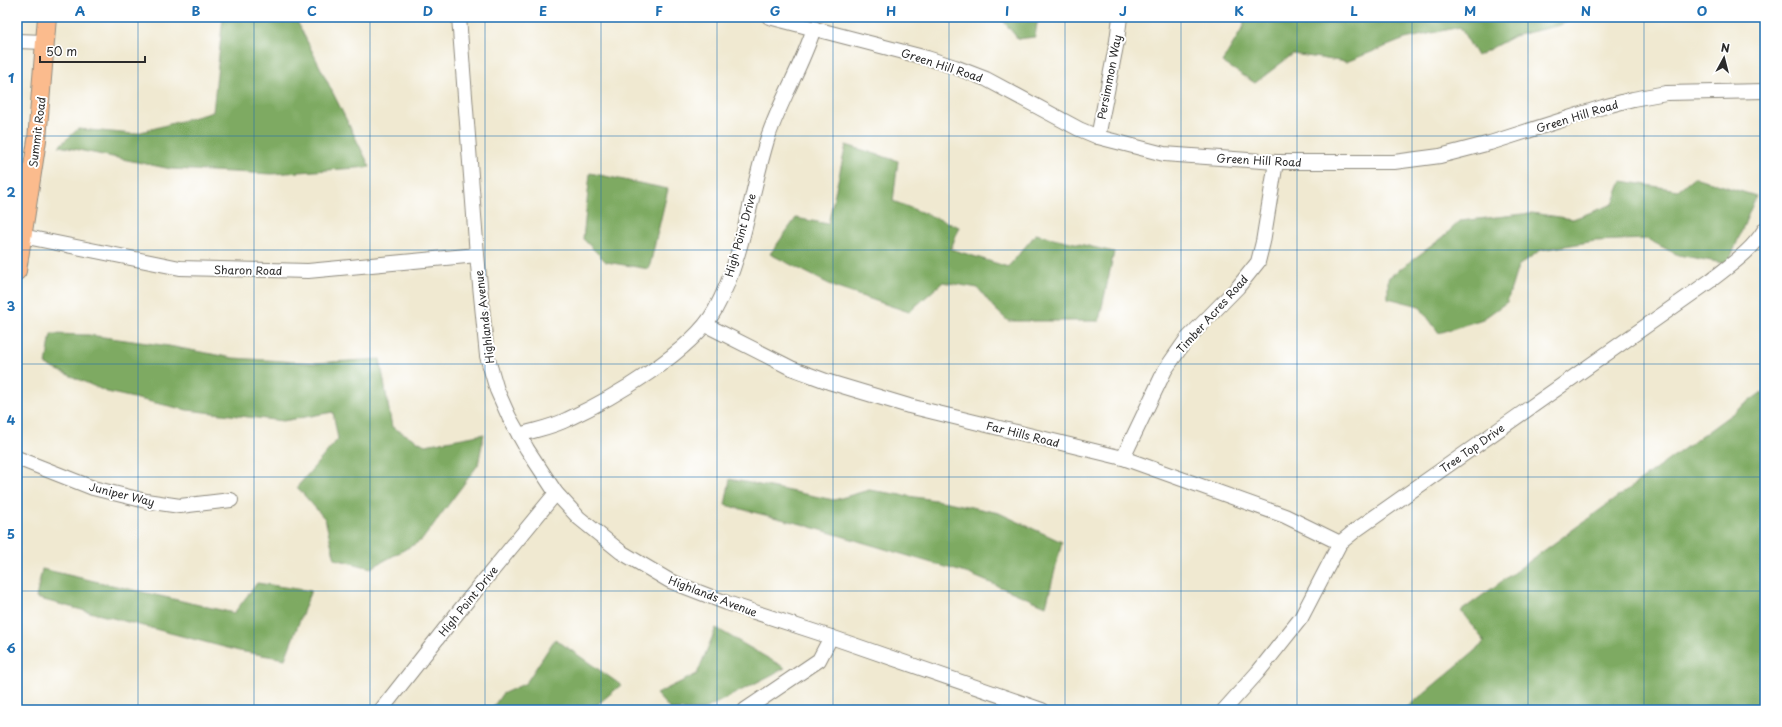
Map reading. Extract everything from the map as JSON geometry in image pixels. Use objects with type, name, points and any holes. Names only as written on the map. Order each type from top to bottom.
[{"type":"main road","name":"Summit Road","points":[[17,271],[20,236],[37,140],[47,17]]},
{"type":"street","name":"Highlands Avenue","points":[[458,17],[477,255],[487,356],[497,390],[519,435],[556,493],[579,518],[621,552],[670,581],[727,603],[831,637],[1042,710]]},
{"type":"street","name":"Green Hill Road","points":[[769,17],[955,67],[986,79],[1079,129],[1098,137],[1164,154],[1276,162],[1394,162],[1440,156],[1490,143],[1633,99],[1666,93],[1765,90]]},
{"type":"street","name":"Persimmon Way","points":[[1098,137],[1117,41],[1120,17]]},
{"type":"street","name":"High Point Drive","points":[[519,435],[567,420],[620,392],[670,358],[706,325],[715,310],[736,259],[755,181],[769,136],[787,90],[807,50],[814,28]]},
{"type":"street","points":[[17,41],[45,42]]},
{"type":"street","name":"Timber Acres Road","points":[[1123,458],[1165,370],[1186,340],[1238,288],[1258,262],[1263,242],[1276,162]]},
{"type":"street","name":"Sharon Road","points":[[20,236],[180,268],[308,271],[477,255]]},
{"type":"street","name":"Tree Top Drive","points":[[1224,710],[1258,672],[1301,618],[1340,543],[1356,530],[1710,281],[1763,237]]},
{"type":"street","name":"Far Hills Road","points":[[706,325],[791,368],[829,382],[909,406],[1123,458],[1285,516],[1340,543]]},
{"type":"street","name":"Juniper Way","points":[[17,458],[93,488],[146,501],[180,506],[232,500]]},
{"type":"street","name":"High Point Drive","points":[[381,710],[459,611],[556,493]]},
{"type":"street","points":[[745,710],[819,660],[831,637]]},
{"type":"green space","points":[[223,17],[295,17],[370,167],[272,174],[171,169],[59,146],[78,129],[134,134],[213,112]]},
{"type":"green space","points":[[1000,17],[1038,17],[1035,37],[1018,39]]},
{"type":"green space","points":[[1243,17],[1292,17],[1304,23],[1359,22],[1363,17],[1579,17],[1560,25],[1514,36],[1477,56],[1460,27],[1405,39],[1346,62],[1293,54],[1255,83],[1222,62],[1244,26]]},
{"type":"green space","points":[[846,145],[898,161],[893,201],[959,227],[951,249],[1008,267],[1036,234],[1114,252],[1099,321],[1008,321],[994,308],[978,288],[943,282],[909,312],[837,288],[770,254],[796,218],[828,224]]},
{"type":"green space","points":[[590,173],[668,189],[649,269],[606,262],[583,239]]},
{"type":"green space","points":[[1694,177],[1756,196],[1728,264],[1678,255],[1647,239],[1595,241],[1541,250],[1518,266],[1507,302],[1483,319],[1439,333],[1419,306],[1388,298],[1388,278],[1442,238],[1460,221],[1532,213],[1573,219],[1613,204],[1622,181],[1678,190]]},
{"type":"green space","points":[[51,334],[89,335],[169,346],[233,358],[315,363],[380,359],[392,427],[425,445],[484,434],[478,465],[422,540],[371,568],[335,559],[325,519],[297,487],[338,439],[333,412],[283,421],[187,410],[107,392],[46,365]]},
{"type":"green space","points":[[1762,392],[1765,396],[1765,710],[1404,710],[1485,642],[1461,611]]},
{"type":"green space","points":[[730,479],[834,500],[869,490],[948,502],[999,513],[1062,542],[1046,606],[969,574],[801,524],[725,505]]},
{"type":"green space","points":[[42,569],[234,613],[257,583],[311,591],[285,659],[239,651],[36,598]]},
{"type":"green space","points":[[716,628],[785,668],[703,710],[671,710],[656,694],[697,674]]},
{"type":"green space","points":[[555,639],[621,685],[591,710],[491,710],[502,694],[526,683]]}]
